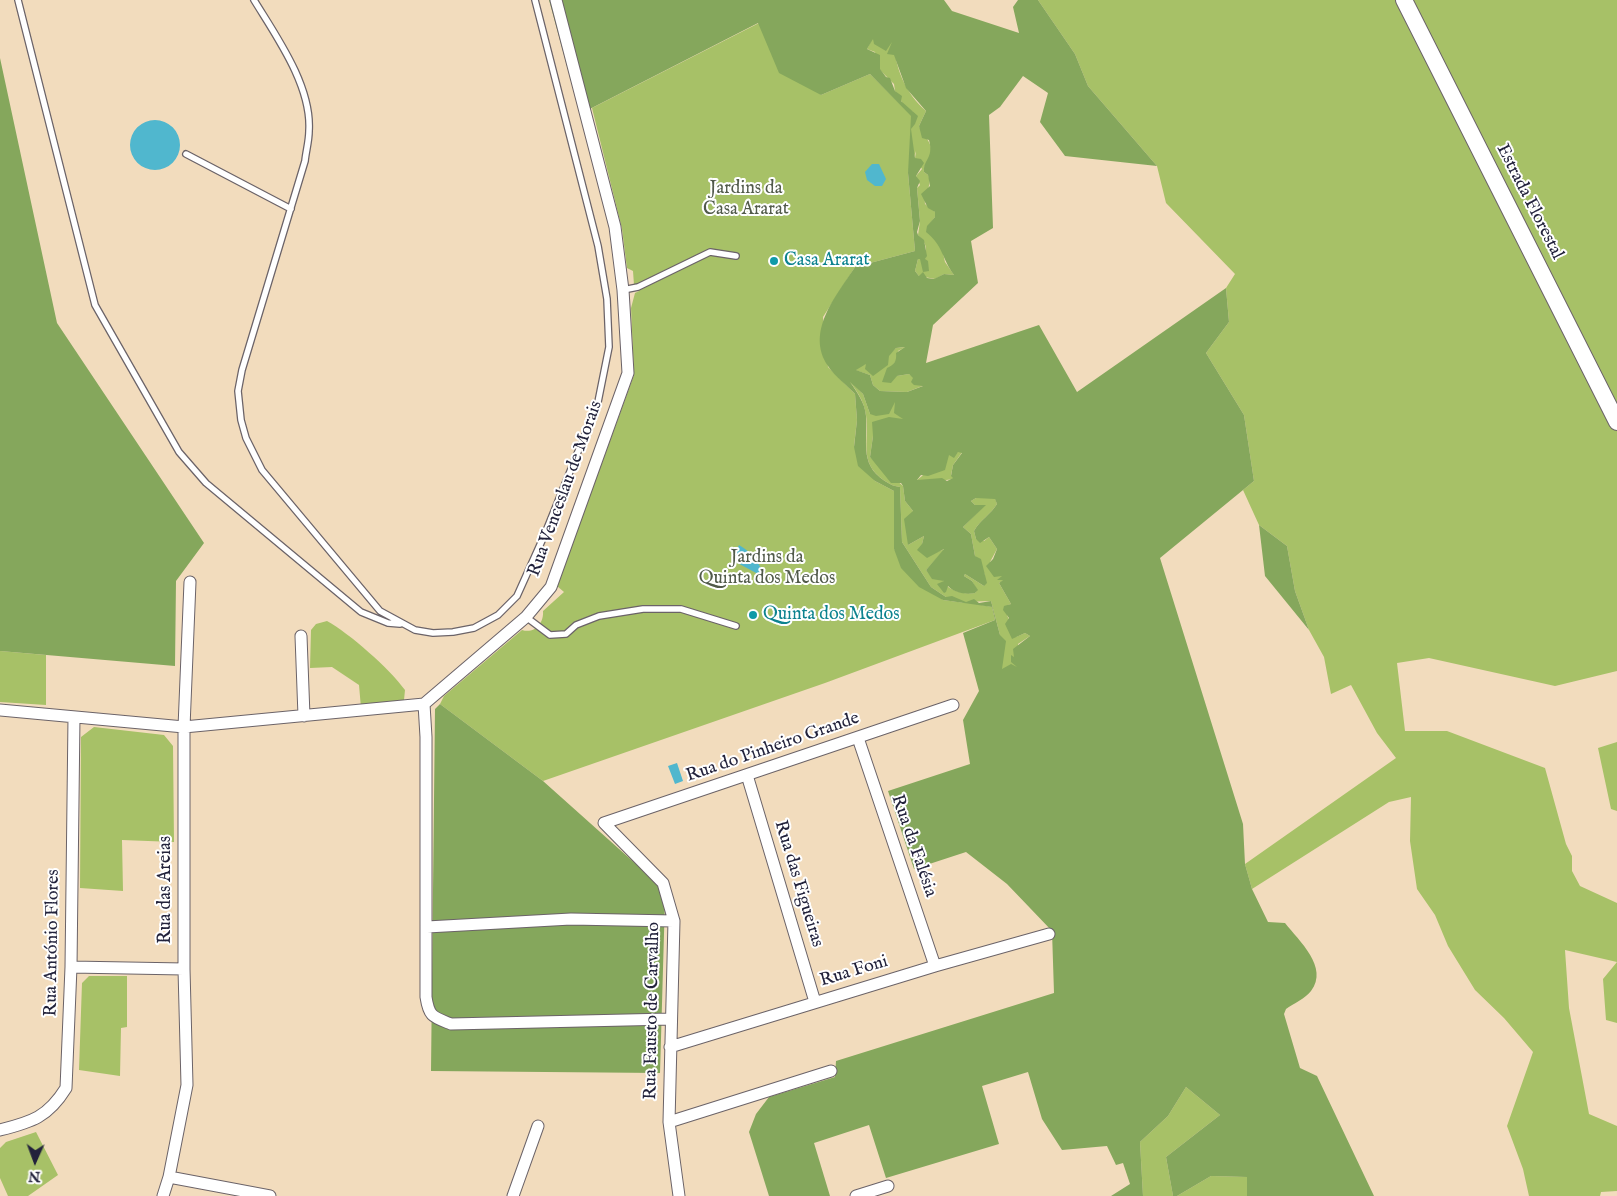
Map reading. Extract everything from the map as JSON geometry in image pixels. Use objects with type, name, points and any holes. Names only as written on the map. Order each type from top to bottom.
[{"type":"main road","name":"Estrada Florestal","points":[[1404,0],[1617,422]]},
{"type":"street","name":"Rua Venceslau de Morais","points":[[424,704],[526,617],[551,587],[628,373],[623,290],[615,227],[556,0]]},
{"type":"street","name":"Rua das Areias","points":[[163,1196],[169,1177],[187,1085],[184,969],[184,727],[190,582]]},
{"type":"street","points":[[301,636],[304,716]]},
{"type":"street","points":[[0,710],[184,727],[424,704],[426,737],[428,1011],[435,1018],[450,1024],[670,1019]]},
{"type":"street","name":"Rua do Pinheiro Grande","points":[[604,823],[953,705]]},
{"type":"street","name":"Rua António Flores","points":[[0,1130],[44,1115],[56,1104],[66,1088],[74,717]]},
{"type":"street","name":"Rua da Falésia","points":[[858,738],[935,966]]},
{"type":"street","name":"Rua das Figueiras","points":[[747,775],[815,1002]]},
{"type":"street","name":"Rua Fausto de Carvalho","points":[[604,823],[664,883],[670,899],[674,921],[670,1019],[669,1122],[679,1196]]},
{"type":"street","points":[[427,927],[571,919],[674,921]]},
{"type":"street","name":"Rua Foni","points":[[670,1047],[935,966],[1049,934]]},
{"type":"street","points":[[70,968],[184,969]]},
{"type":"street","points":[[669,1122],[831,1071]]},
{"type":"street","points":[[513,1196],[538,1126]]},
{"type":"street","points":[[169,1177],[270,1196]]},
{"type":"street","points":[[856,1196],[888,1186]]},
{"type":"lane","points":[[18,0],[95,305],[178,452],[206,483],[360,612],[388,623],[402,624]]},
{"type":"lane","points":[[254,0],[291,63],[304,96],[310,129],[305,161],[242,370],[238,391],[246,438],[262,470],[316,537],[380,611],[415,630],[433,633],[474,628],[498,615],[517,596],[544,536],[598,402],[609,347],[607,299],[598,246],[535,0]]},
{"type":"lane","points":[[186,154],[291,210]]},
{"type":"lane","points":[[623,290],[638,287],[710,252],[736,256]]},
{"type":"lane","points":[[526,617],[550,635],[566,634],[576,625],[599,616],[643,609],[681,609],[736,626]]},
{"type":"green space","points":[[549,0],[944,0],[952,11],[1019,33],[1013,7],[1018,0],[1038,0],[1075,54],[1088,86],[1157,166],[1065,156],[1040,122],[1048,93],[1023,76],[1000,107],[989,115],[993,228],[971,241],[978,283],[933,325],[926,363],[1039,325],[1077,392],[1226,288],[1229,322],[1206,353],[1244,415],[1254,481],[1160,558],[1243,824],[1245,864],[1252,889],[1268,922],[1285,923],[1304,946],[1314,964],[1316,982],[1311,991],[1286,1009],[1284,1014],[1300,1068],[1317,1076],[1374,1196],[1247,1196],[1247,1177],[1211,1176],[1177,1196],[1173,1196],[1166,1157],[1220,1115],[1186,1087],[1168,1116],[1140,1142],[1143,1196],[1111,1196],[1130,1184],[1123,1163],[1116,1165],[1107,1146],[1062,1150],[1042,1119],[1028,1072],[982,1086],[999,1144],[886,1178],[869,1125],[814,1143],[830,1196],[769,1196],[749,1132],[756,1114],[769,1097],[835,1077],[836,1061],[1054,993],[1052,931],[1007,884],[966,852],[914,869],[888,791],[970,764],[963,720],[979,691],[963,633],[995,620],[992,607],[943,600],[919,587],[901,568],[894,549],[894,491],[875,481],[858,466],[854,447],[857,420],[855,394],[831,370],[822,353],[821,327],[832,302],[855,267],[915,251],[908,173],[911,116],[870,74],[821,95],[779,73],[758,23],[580,114]],"holes":[[[873,39],[874,44],[886,51],[892,42],[887,54],[894,55],[906,88],[926,111],[919,126],[922,138],[929,140],[930,151],[924,172],[928,175],[930,186],[921,194],[928,208],[935,212],[935,217],[927,226],[926,232],[936,242],[954,275],[944,274],[934,279],[927,278],[923,272],[929,271],[928,261],[925,259],[927,256],[924,240],[917,232],[920,221],[917,188],[920,181],[916,176],[924,163],[921,159],[915,158],[911,129],[918,116],[901,101],[902,96],[895,91],[890,78],[886,77],[880,69],[880,55],[867,49]],[[918,259],[920,259],[923,272],[919,276],[915,271]],[[905,347],[896,353],[895,360],[887,368],[882,382],[891,383],[897,376],[909,374],[913,378],[911,382],[914,385],[923,386],[907,392],[880,391],[873,385],[870,375],[856,370],[866,364],[865,369],[873,376],[888,365],[889,356],[896,348]],[[850,382],[863,394],[870,414],[876,416],[889,414],[895,402],[894,413],[903,419],[889,417],[872,422],[873,436],[870,457],[891,483],[901,483],[903,486],[905,501],[913,511],[904,519],[908,545],[924,536],[922,544],[917,550],[927,558],[944,549],[926,570],[932,579],[944,581],[937,584],[944,593],[948,586],[961,593],[975,593],[978,590],[972,581],[964,576],[965,574],[984,586],[987,583],[981,559],[975,556],[971,534],[963,527],[986,505],[975,505],[971,501],[976,498],[995,499],[997,504],[974,531],[976,539],[980,543],[989,537],[997,549],[993,559],[986,566],[994,577],[1002,576],[997,580],[1003,580],[999,583],[1011,604],[1004,606],[1003,610],[1009,618],[1005,624],[1012,639],[1025,633],[1030,636],[1013,649],[1014,657],[1011,655],[1011,662],[1017,667],[1011,664],[1002,669],[1006,641],[1000,635],[991,601],[979,603],[974,599],[966,602],[952,596],[946,597],[931,587],[902,542],[900,487],[891,485],[880,477],[873,470],[869,462],[866,445],[866,416],[862,402]],[[958,452],[962,453],[953,465],[951,476],[953,478],[947,481],[942,478],[917,480],[921,475],[928,476],[945,470],[949,455],[954,458]]]},
{"type":"green space","points":[[1038,0],[1617,0],[1617,671],[1555,686],[1429,658],[1397,663],[1405,731],[1447,731],[1545,768],[1566,844],[1572,856],[1572,871],[1580,886],[1617,903],[1617,962],[1565,950],[1569,1008],[1589,1114],[1617,1126],[1617,1191],[1601,1192],[1600,1196],[1529,1196],[1523,1169],[1507,1126],[1533,1052],[1504,1018],[1475,990],[1448,946],[1435,915],[1417,889],[1410,841],[1411,797],[1389,802],[1252,889],[1245,864],[1396,758],[1377,733],[1351,685],[1331,694],[1324,657],[1309,630],[1295,591],[1287,546],[1259,525],[1243,490],[1254,481],[1244,415],[1206,353],[1229,322],[1226,288],[1235,274],[1166,203],[1157,166],[1088,86],[1075,54]]},
{"type":"green space","points":[[759,23],[821,95],[870,74],[911,115],[911,128],[913,112],[905,107],[895,91],[894,84],[879,69],[875,52],[867,49],[873,37],[894,39],[896,59],[902,78],[912,96],[926,111],[919,126],[931,148],[930,157],[924,170],[928,175],[930,183],[925,204],[935,212],[935,217],[928,226],[942,249],[945,262],[954,275],[944,274],[935,279],[919,276],[915,271],[918,259],[925,259],[926,252],[925,243],[918,235],[920,221],[917,188],[920,185],[916,176],[922,169],[915,158],[916,151],[908,173],[915,251],[855,267],[823,317],[828,367],[855,394],[857,420],[854,446],[875,481],[894,491],[894,549],[943,600],[965,603],[946,597],[931,587],[902,542],[900,487],[891,485],[879,477],[872,469],[867,453],[865,410],[859,394],[846,377],[863,394],[870,414],[895,401],[905,420],[873,436],[870,457],[903,486],[905,501],[913,511],[908,545],[924,536],[922,544],[934,553],[945,549],[926,570],[933,579],[943,579],[944,583],[951,589],[966,593],[975,593],[977,590],[972,581],[964,576],[965,574],[984,586],[985,575],[975,556],[971,534],[963,527],[985,505],[975,505],[971,501],[976,498],[995,498],[997,504],[974,531],[976,539],[984,541],[989,537],[997,549],[990,562],[1003,575],[1004,580],[999,583],[1011,604],[1008,605],[1007,615],[1016,637],[1025,633],[1030,636],[1018,644],[1019,668],[1002,670],[1000,635],[991,601],[966,602],[992,607],[995,620],[825,683],[543,781],[440,704],[444,696],[522,630],[535,629],[542,620],[543,611],[564,592],[557,586],[634,375],[631,308],[635,293],[639,291],[638,285],[634,285],[633,271],[627,268],[622,229],[592,108]]},
{"type":"green space","points":[[0,58],[57,323],[204,543],[176,581],[175,666],[0,651]]},
{"type":"green space","points":[[906,347],[898,351],[897,360],[892,366],[897,376],[909,374],[925,385],[907,392],[880,391],[873,385],[870,375],[855,370],[896,348]]},
{"type":"green space","points":[[963,451],[953,465],[951,475],[954,478],[917,480],[949,454]]},
{"type":"green space","points":[[1259,525],[1287,546],[1295,591],[1309,630],[1265,576]]},
{"type":"green space","points":[[327,621],[357,643],[390,672],[405,690],[404,700],[399,703],[361,708],[359,685],[332,667],[310,668],[311,630],[316,624]]},
{"type":"green space","points":[[0,651],[46,655],[46,705],[0,702]]},
{"type":"green space","points":[[440,704],[543,781],[656,882],[665,899],[660,1073],[431,1071],[435,709]]},
{"type":"green space","points":[[94,727],[164,735],[173,746],[174,842],[122,840],[123,891],[80,888],[81,737]]},
{"type":"green space","points":[[1617,742],[1617,811],[1611,809],[1598,748]]},
{"type":"green space","points":[[1617,962],[1617,1023],[1606,1020],[1603,979]]},
{"type":"green space","points":[[89,976],[127,976],[127,1027],[121,1028],[120,1076],[79,1070],[82,983]]},
{"type":"green space","points":[[1186,1087],[1220,1115],[1166,1157],[1173,1196],[1143,1196],[1140,1142],[1168,1116]]},
{"type":"green space","points":[[36,1132],[58,1175],[28,1196],[8,1196],[0,1178],[0,1148],[6,1142]]},
{"type":"green space","points":[[1211,1176],[1247,1177],[1247,1196],[1177,1196]]},
{"type":"water","points":[[150,120],[160,120],[173,127],[180,140],[180,150],[173,163],[160,170],[150,170],[141,166],[134,159],[130,150],[130,140],[134,131],[141,124]]},
{"type":"water","points":[[872,164],[879,164],[886,179],[882,186],[875,186],[867,180],[865,172]]},
{"type":"water","points":[[739,545],[754,557],[763,573],[758,574],[732,560]]},
{"type":"water","points":[[677,763],[683,781],[675,784],[668,766]]},
{"type":"place","name":"Casa Ararat","points":[[774,261]]},
{"type":"place","name":"Quinta dos Medos","points":[[753,615]]},
{"type":"park label","name":"Jardins da Casa Ararat","points":[[746,199]]},
{"type":"park label","name":"Jardins da Quinta dos Medos","points":[[767,568]]}]
